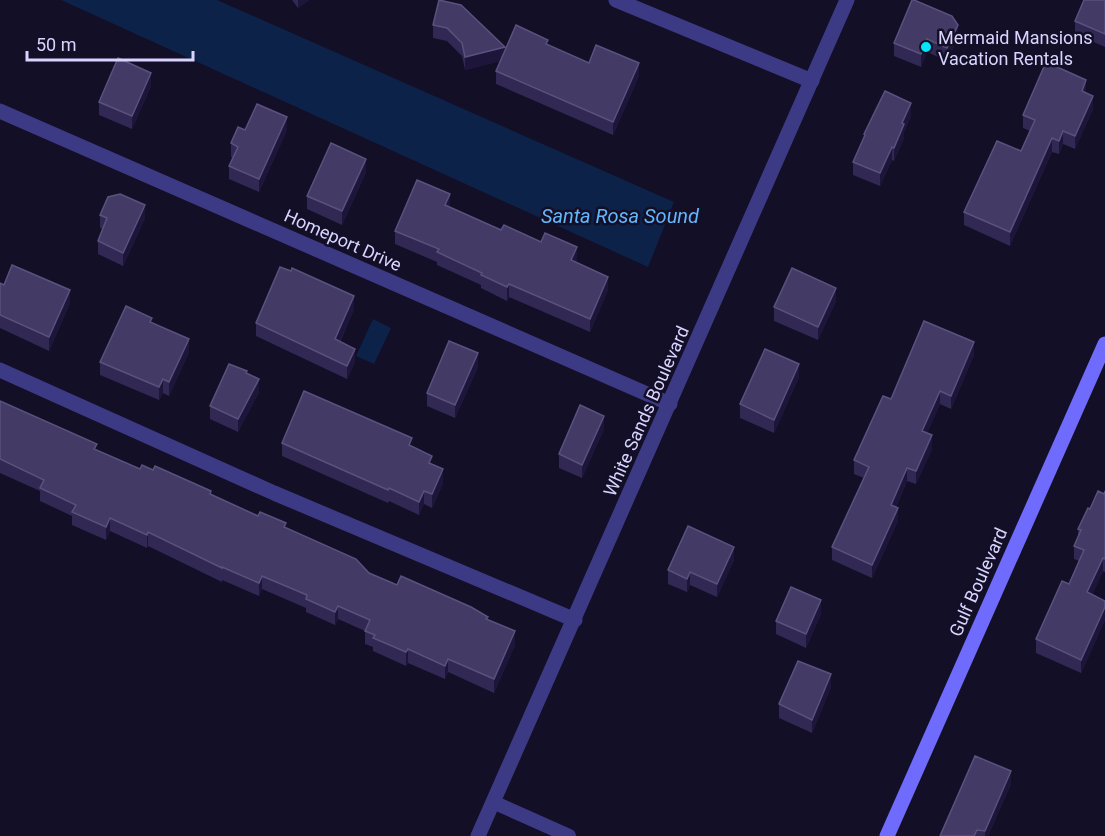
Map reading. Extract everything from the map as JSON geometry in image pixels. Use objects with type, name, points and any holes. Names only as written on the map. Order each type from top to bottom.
[{"type":"main road","name":"Gulf Boulevard","points":[[887,836],[1105,344]]},
{"type":"street","points":[[615,0],[812,81]]},
{"type":"street","name":"White Sands Boulevard","points":[[478,836],[848,0]]},
{"type":"street","name":"Homeport Drive","points":[[0,111],[670,404]]},
{"type":"street","points":[[0,370],[274,493],[575,620]]},
{"type":"lane","points":[[493,802],[569,836]]},
{"type":"water","name":"Santa Rosa Sound","points":[[61,0],[217,0],[674,202],[648,267]]},
{"type":"water","points":[[373,319],[391,328],[374,364],[356,356]]},
{"type":"building","points":[[439,0],[461,5],[505,47],[465,57],[462,43],[447,28],[433,25]]},
{"type":"building","name":"Mermaid Mansions Vacation Rentals","points":[[912,0],[952,16],[958,25],[947,48],[927,39],[921,54],[894,43]]},
{"type":"building","points":[[1084,0],[1105,0],[1105,34],[1075,21]]},
{"type":"building","points":[[516,25],[548,40],[546,44],[589,63],[596,45],[639,63],[613,122],[496,71]]},
{"type":"building","points":[[118,58],[151,73],[132,116],[99,102]]},
{"type":"building","points":[[1046,62],[1086,80],[1082,91],[1093,96],[1075,136],[1063,131],[1059,141],[1052,138],[1010,232],[964,212],[997,141],[1021,151],[1035,120],[1023,115]]},
{"type":"building","points":[[885,91],[911,103],[894,148],[892,147],[880,173],[853,162]]},
{"type":"building","points":[[257,104],[287,117],[259,179],[229,166],[238,147],[231,143],[238,127],[245,130]]},
{"type":"building","points":[[331,143],[366,159],[342,211],[307,196]]},
{"type":"building","points":[[417,180],[450,194],[445,205],[501,230],[504,225],[541,242],[545,233],[577,247],[571,260],[608,277],[590,319],[509,284],[507,287],[437,252],[439,249],[395,231]]},
{"type":"building","points":[[120,194],[145,205],[123,253],[98,241],[107,218],[100,215],[108,197]]},
{"type":"building","points":[[12,265],[70,290],[49,337],[0,315],[0,283],[4,285]]},
{"type":"building","points":[[280,267],[291,271],[292,268],[354,296],[335,339],[355,349],[347,366],[256,323]]},
{"type":"building","points":[[792,268],[836,288],[818,327],[774,307]]},
{"type":"building","points":[[126,306],[152,318],[150,322],[189,339],[169,382],[163,379],[159,387],[100,362]]},
{"type":"building","points":[[924,321],[974,342],[951,396],[940,391],[922,431],[932,435],[916,471],[907,468],[891,505],[898,508],[872,565],[832,547],[869,467],[854,460],[883,396],[891,399]]},
{"type":"building","points":[[449,341],[478,353],[455,405],[427,393]]},
{"type":"building","points":[[765,349],[799,364],[774,420],[740,404]]},
{"type":"building","points":[[229,364],[259,379],[238,419],[210,406]]},
{"type":"building","points":[[304,391],[412,438],[409,445],[432,456],[429,463],[443,469],[432,494],[424,491],[419,502],[282,443]]},
{"type":"building","points":[[0,401],[97,444],[94,449],[140,469],[142,465],[153,470],[155,466],[211,491],[210,494],[258,516],[260,512],[286,523],[284,527],[356,559],[369,573],[397,585],[401,576],[471,607],[488,617],[486,619],[515,631],[494,679],[448,659],[445,666],[408,649],[406,652],[373,638],[375,635],[365,631],[370,620],[338,606],[335,612],[306,599],[307,595],[262,576],[259,583],[222,568],[148,532],[147,535],[110,518],[106,527],[72,512],[76,505],[40,488],[44,480],[0,459]]},
{"type":"building","points":[[580,405],[604,416],[582,465],[559,454]]},
{"type":"building","points":[[1098,491],[1104,494],[1105,491],[1105,559],[1103,558],[1087,592],[1105,601],[1105,607],[1081,660],[1036,639],[1062,581],[1069,584],[1084,550],[1074,546],[1081,530],[1078,529]]},
{"type":"building","points":[[688,526],[734,547],[717,584],[690,572],[687,579],[668,570]]},
{"type":"building","points":[[791,587],[821,600],[806,634],[776,621]]},
{"type":"building","points":[[798,661],[831,674],[812,720],[779,704]]},
{"type":"building","points":[[975,756],[1011,771],[985,831],[977,830],[974,836],[940,836]]},
{"type":"place","name":"Mermaid Mansions Vacation Rentals","points":[[926,47]]}]
